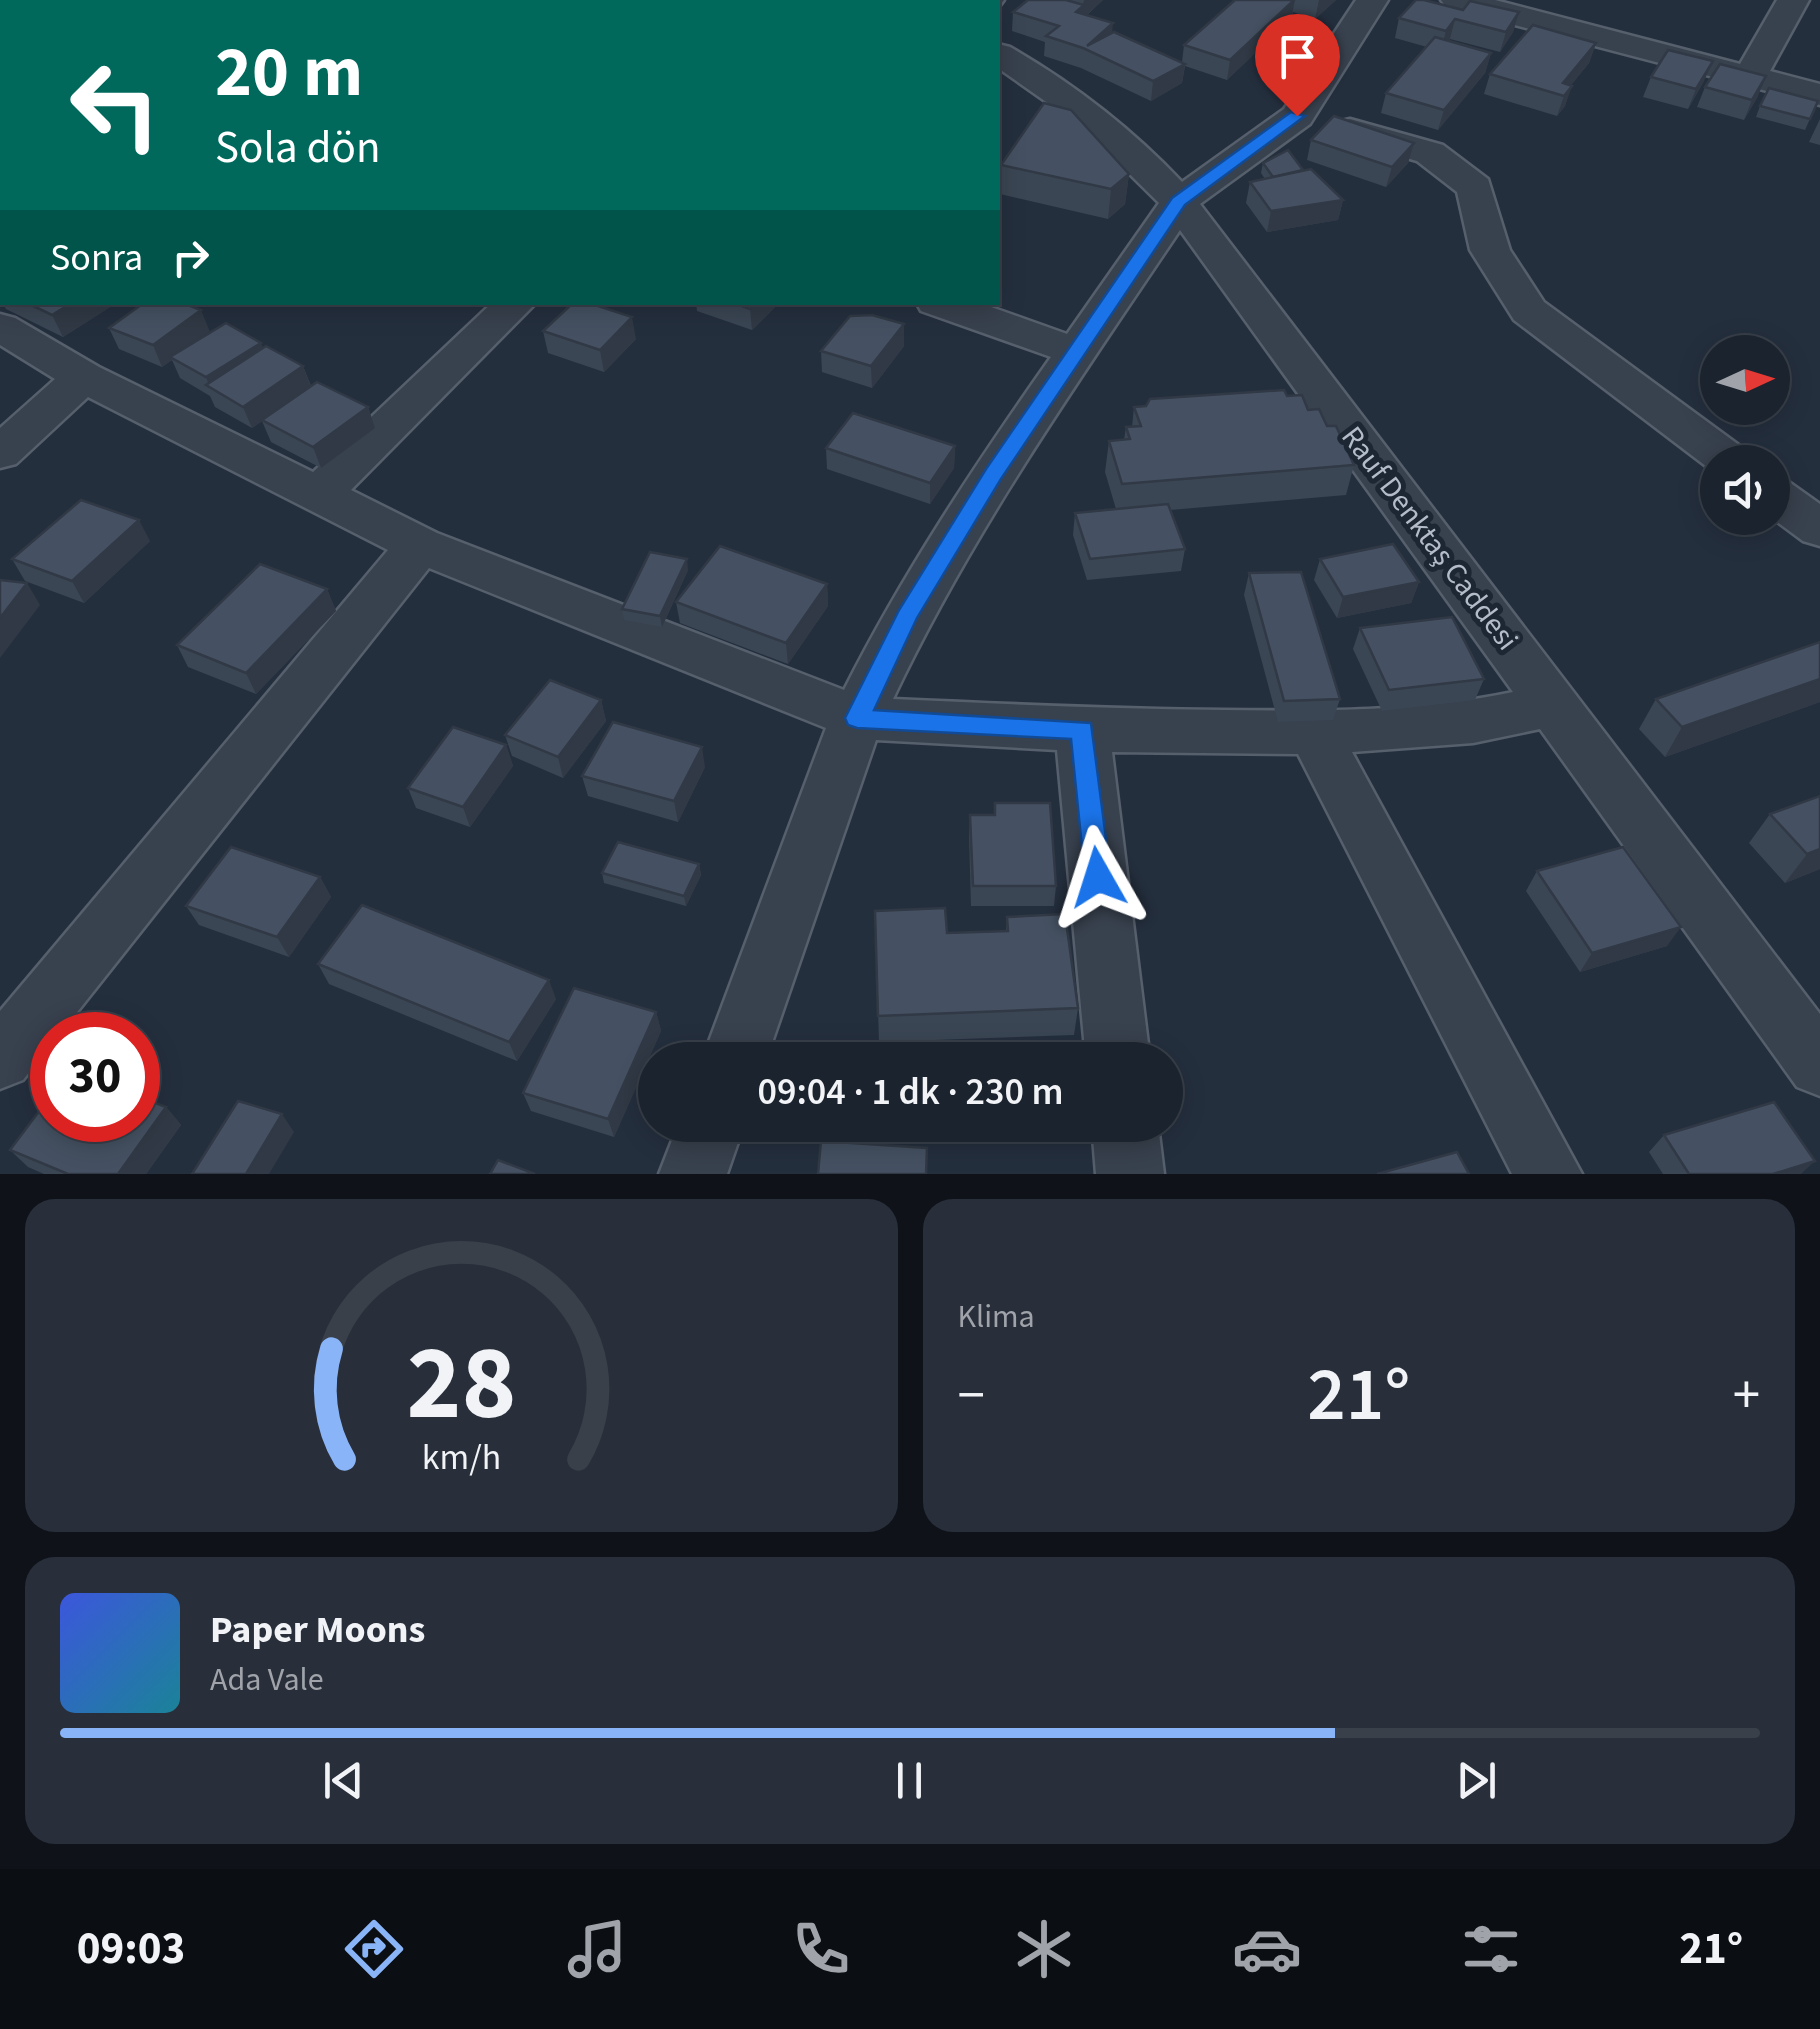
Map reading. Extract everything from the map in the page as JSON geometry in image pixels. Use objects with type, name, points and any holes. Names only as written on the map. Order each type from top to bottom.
[{"type":"street","points":[[740,1042],[857,718],[907,616],[993,474],[1178,202],[1297,116],[1372,0]]},
{"type":"street","points":[[1456,0],[1820,95]]},
{"type":"street","points":[[1750,76],[1793,0]]},
{"type":"street","name":"Rauf Denktaş Caddesi","points":[[1000,55],[1088,111],[1130,147],[1178,202],[1820,1065]]},
{"type":"street","points":[[1297,116],[1430,152],[1474,187],[1490,250],[1529,311],[1709,445]]},
{"type":"street","points":[[320,492],[514,305]]},
{"type":"street","points":[[945,305],[1078,352]]},
{"type":"street","points":[[0,327],[84,377],[420,545],[857,718],[1082,730],[1314,733],[1472,722],[1554,705]]},
{"type":"street","points":[[0,452],[84,377]]},
{"type":"street","points":[[1790,506],[1820,529]]},
{"type":"street","points":[[0,1060],[420,545]]},
{"type":"street","points":[[1082,730],[1116,1042]]},
{"type":"street","points":[[1314,733],[1548,1174]]},
{"type":"street","points":[[693,1174],[705,1142]]},
{"type":"street","points":[[1127,1142],[1130,1174]]},
{"type":"building","points":[[1028,0],[1066,0],[1084,5],[1076,12],[1113,23],[1087,46],[1114,32],[1185,64],[1153,81],[1083,48],[1046,36],[1059,26],[1013,12]]},
{"type":"building","points":[[1235,0],[1294,0],[1230,60],[1184,45]]},
{"type":"building","points":[[1416,0],[1463,10],[1470,1],[1519,12],[1506,32],[1455,19],[1446,31],[1399,18]]},
{"type":"building","points":[[1533,25],[1596,43],[1563,83],[1572,86],[1564,96],[1490,74]]},
{"type":"building","points":[[1435,37],[1491,53],[1444,110],[1386,93]]},
{"type":"building","points":[[1668,50],[1713,61],[1696,89],[1651,77]]},
{"type":"building","points":[[1720,64],[1766,76],[1752,100],[1705,87]]},
{"type":"building","points":[[1769,88],[1818,101],[1810,119],[1760,106]]},
{"type":"building","points":[[1044,103],[1071,110],[1129,174],[1111,189],[1001,165]]},
{"type":"building","points":[[1334,116],[1414,143],[1392,167],[1311,140]]},
{"type":"building","points":[[1288,150],[1303,170],[1273,177],[1263,163]]},
{"type":"building","points":[[1311,169],[1343,200],[1271,211],[1250,182]]},
{"type":"building","points":[[31,305],[68,305],[52,315]]},
{"type":"building","points":[[141,305],[188,305],[201,310],[153,345],[109,328]]},
{"type":"building","points":[[571,305],[595,305],[632,317],[600,350],[543,331]]},
{"type":"building","points":[[872,315],[904,324],[871,366],[821,351],[850,316]]},
{"type":"building","points":[[226,323],[261,343],[206,377],[170,357]]},
{"type":"building","points":[[266,346],[303,366],[243,407],[206,385]]},
{"type":"building","points":[[317,382],[368,407],[313,447],[262,420]]},
{"type":"building","points":[[1284,390],[1287,396],[1302,395],[1308,410],[1319,409],[1327,426],[1336,426],[1354,465],[1122,484],[1109,441],[1130,439],[1126,427],[1141,426],[1134,407],[1146,406],[1150,399]]},
{"type":"building","points":[[853,413],[955,446],[930,483],[826,448]]},
{"type":"building","points":[[81,500],[139,520],[72,581],[12,559]]},
{"type":"building","points":[[1168,504],[1185,549],[1090,559],[1075,513]]},
{"type":"building","points":[[1393,544],[1419,582],[1343,597],[1320,559]]},
{"type":"building","points":[[720,546],[827,584],[786,643],[676,602]]},
{"type":"building","points":[[650,552],[687,559],[660,616],[622,609]]},
{"type":"building","points":[[260,564],[327,589],[246,673],[177,645]]},
{"type":"building","points":[[1301,572],[1340,699],[1284,701],[1249,573]]},
{"type":"building","points":[[0,580],[27,583],[0,618]]},
{"type":"building","points":[[1452,617],[1484,679],[1389,690],[1360,628]]},
{"type":"building","points":[[1820,642],[1820,679],[1682,727],[1656,699]]},
{"type":"building","points":[[550,680],[601,700],[558,757],[505,735]]},
{"type":"building","points":[[613,722],[702,747],[674,801],[582,776]]},
{"type":"building","points":[[453,727],[506,745],[463,807],[408,788]]},
{"type":"building","points":[[1820,796],[1820,849],[1807,854],[1770,814]]},
{"type":"building","points":[[995,803],[1050,803],[1056,886],[973,886],[970,815],[995,815]]},
{"type":"building","points":[[618,842],[699,864],[684,896],[602,873]]},
{"type":"building","points":[[231,847],[320,877],[277,937],[186,906]]},
{"type":"building","points":[[1623,847],[1681,927],[1592,953],[1537,871]]},
{"type":"building","points":[[362,905],[549,980],[509,1042],[318,964]]},
{"type":"building","points":[[945,908],[947,933],[1008,931],[1007,917],[1065,914],[1078,1008],[878,1016],[875,911]]},
{"type":"building","points":[[574,988],[656,1012],[643,1042],[638,1042],[638,1052],[608,1119],[523,1093]]},
{"type":"building","points":[[238,1101],[282,1114],[246,1174],[192,1174]]},
{"type":"building","points":[[1774,1102],[1815,1161],[1773,1174],[1689,1174],[1664,1135]]},
{"type":"building","points":[[30,1123],[30,1142],[141,1142],[118,1174],[68,1174],[10,1150]]},
{"type":"building","points":[[821,1142],[927,1148],[926,1174],[818,1174]]},
{"type":"building","points":[[1457,1152],[1469,1174],[1377,1174]]},
{"type":"building","points":[[498,1160],[535,1174],[490,1174]]},
{"type":"route","points":[[1098,877],[1082,730],[857,718],[907,616],[993,474],[1178,202],[1297,116]]}]
